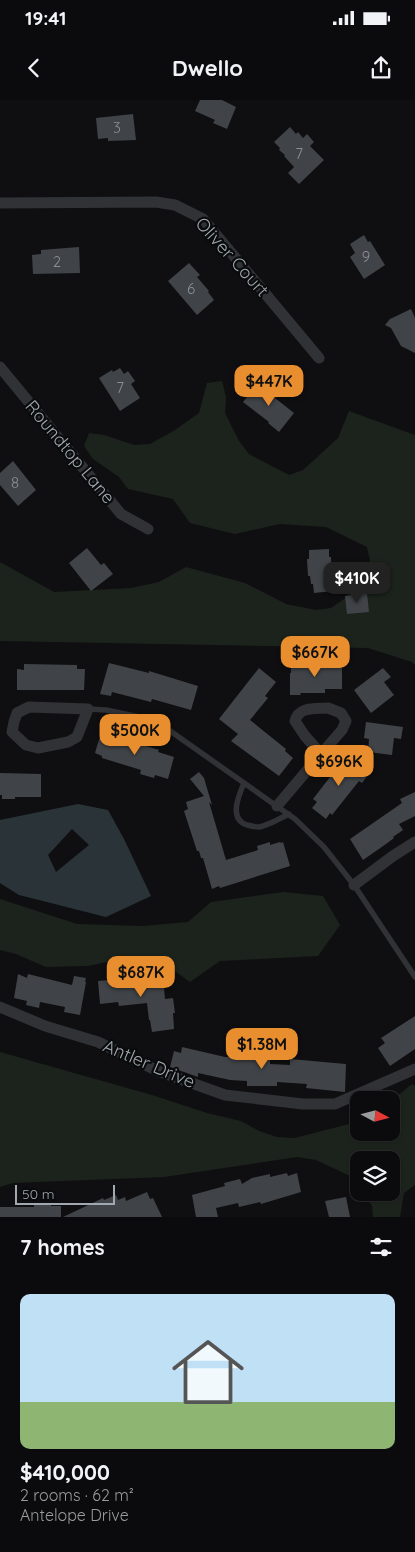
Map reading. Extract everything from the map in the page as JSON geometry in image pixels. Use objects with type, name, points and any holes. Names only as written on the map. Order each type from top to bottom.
[{"type":"street","name":"Oliver Court","points":[[0,203],[156,202],[175,205],[203,219],[319,358]]},
{"type":"street","name":"Roundtop Lane","points":[[0,367],[121,514],[148,529]]},
{"type":"street","points":[[29,707],[88,709],[78,737],[68,742],[38,748],[26,745],[12,732],[17,713],[29,707]]},
{"type":"street","points":[[276,806],[342,730],[346,721],[341,713],[328,708],[302,710],[296,715],[295,721],[321,754]]},
{"type":"street","points":[[354,884],[415,842]]},
{"type":"street","name":"Antler Drive","points":[[0,1007],[45,1026],[98,1042],[158,1071],[225,1094],[303,1104],[335,1104],[415,1069]]},
{"type":"lane","points":[[88,709],[139,716],[166,728],[289,814],[324,847],[354,884],[415,977]]},
{"type":"lane","points":[[244,783],[236,808],[238,818],[243,824],[259,827],[289,814]]},
{"type":"shaded area","points":[[222,381],[226,397],[225,413],[239,441],[249,454],[289,475],[303,470],[338,438],[349,411],[415,435],[415,665],[412,662],[368,648],[0,641],[0,562],[54,592],[131,588],[159,582],[186,567],[245,583],[286,604],[316,610],[331,608],[344,599],[368,575],[370,561],[367,547],[326,527],[280,524],[235,534],[190,523],[173,499],[128,489],[119,477],[93,459],[84,446],[89,433],[104,435],[134,445],[150,444],[175,430],[199,413],[207,383]]},
{"type":"shaded area","points":[[78,804],[108,810],[151,896],[106,917],[19,895],[0,883],[0,820]],"holes":[[[72,829],[89,845],[56,872],[48,855]]]},
{"type":"shaded area","points":[[284,892],[323,896],[340,925],[318,956],[220,961],[190,982],[172,969],[130,957],[88,966],[46,967],[16,954],[0,950],[0,899],[77,924],[142,926],[188,922],[211,902]]},
{"type":"shaded area","points":[[0,1052],[152,1095],[207,1113],[241,1121],[259,1131],[277,1137],[295,1138],[350,1124],[350,1141],[400,1141],[400,1094],[412,1084],[415,1086],[415,1185],[404,1193],[400,1217],[373,1217],[372,1206],[369,1201],[400,1201],[400,1151],[350,1151],[350,1176],[316,1160],[297,1157],[164,1177],[13,1183],[0,1187]]},
{"type":"building","points":[[200,100],[222,100],[236,107],[227,129],[213,123],[215,120],[195,111]]},
{"type":"building","points":[[133,114],[136,140],[108,141],[108,138],[98,139],[96,118]]},
{"type":"building","points":[[290,127],[303,138],[307,134],[314,142],[310,146],[324,160],[299,184],[288,173],[294,167],[274,142]]},
{"type":"building","points":[[364,235],[385,265],[364,279],[350,257],[355,253],[350,244]]},
{"type":"building","points":[[79,247],[80,273],[33,274],[32,255],[41,254],[41,250]]},
{"type":"building","points":[[189,263],[200,275],[197,277],[214,300],[197,315],[168,281]]},
{"type":"building","points":[[411,309],[415,318],[415,353],[401,346],[391,328],[385,325],[390,319]]},
{"type":"building","points":[[120,368],[124,374],[128,371],[135,381],[131,384],[140,398],[120,411],[99,378],[112,370],[113,372]]},
{"type":"building","points":[[261,383],[277,396],[275,398],[294,413],[279,432],[243,402],[256,386],[258,387]]},
{"type":"building","points":[[13,461],[36,490],[18,506],[0,485],[0,473]]},
{"type":"building","points":[[87,548],[101,565],[104,563],[113,574],[91,591],[69,563]]},
{"type":"building","points":[[329,549],[333,591],[314,593],[313,584],[311,584],[310,576],[308,576],[307,559],[309,559],[309,550]]},
{"type":"building","points":[[367,593],[369,612],[347,614],[345,596]]},
{"type":"building","points":[[323,662],[323,665],[342,665],[342,689],[325,689],[325,693],[290,695],[291,663]]},
{"type":"building","points":[[109,663],[149,673],[149,671],[198,686],[191,710],[152,699],[151,702],[112,692],[111,696],[100,694]]},
{"type":"building","points":[[24,664],[77,665],[77,669],[85,669],[84,690],[17,690],[17,669],[24,670]]},
{"type":"building","points":[[259,668],[276,682],[265,696],[268,698],[250,720],[286,749],[285,751],[293,758],[279,776],[231,741],[238,734],[219,719]]},
{"type":"building","points":[[383,668],[391,677],[384,682],[394,695],[371,713],[354,690]]},
{"type":"building","points":[[366,722],[403,727],[401,739],[394,738],[392,755],[368,752],[369,739],[364,738]]},
{"type":"building","points":[[109,733],[174,757],[168,779],[155,775],[154,778],[140,774],[141,770],[102,758],[102,756],[95,753],[100,736],[108,738]]},
{"type":"building","points":[[350,756],[370,772],[362,783],[359,781],[332,815],[330,813],[326,819],[312,808],[317,802],[313,799],[340,764],[342,766]]},
{"type":"building","points":[[199,772],[204,778],[226,860],[258,850],[257,846],[270,842],[270,845],[283,842],[290,866],[212,889],[203,858],[201,858],[199,851],[197,851],[184,811],[188,809],[186,802],[204,796],[190,779]]},
{"type":"building","points":[[0,773],[41,774],[41,797],[2,799],[2,795],[0,795]]},
{"type":"building","points":[[415,792],[415,816],[399,824],[403,830],[363,860],[350,839],[402,803],[400,799]]},
{"type":"building","points":[[18,974],[27,978],[28,974],[72,985],[74,976],[86,978],[80,1015],[64,1012],[65,1007],[40,1002],[39,1008],[26,1005],[27,1001],[14,998]]},
{"type":"building","points":[[154,976],[155,978],[163,977],[165,999],[173,998],[175,1013],[173,1013],[174,1029],[152,1032],[147,1003],[119,1006],[118,1002],[100,1004],[98,981]]},
{"type":"building","points":[[415,1016],[415,1049],[390,1066],[378,1048],[385,1043],[381,1038]]},
{"type":"building","points":[[182,1047],[225,1057],[270,1057],[270,1064],[290,1065],[290,1059],[346,1064],[345,1092],[306,1088],[307,1084],[277,1082],[277,1086],[247,1086],[247,1081],[230,1080],[198,1073],[198,1077],[170,1067],[174,1051],[181,1053]]},
{"type":"building","points":[[287,1173],[288,1176],[297,1173],[301,1192],[261,1204],[260,1202],[239,1207],[238,1203],[216,1208],[218,1217],[196,1217],[192,1195],[225,1186],[224,1183],[240,1179],[242,1184],[252,1178],[270,1174],[270,1177]]},
{"type":"building","points":[[147,1192],[150,1199],[153,1198],[162,1217],[63,1217],[103,1198],[104,1200],[116,1195],[118,1200],[125,1197],[126,1201]]},
{"type":"building","points":[[346,1197],[350,1217],[329,1217],[325,1201]]},
{"type":"building","points":[[34,1203],[51,1203],[51,1206],[61,1206],[61,1217],[0,1217],[0,1207],[34,1207]]}]
